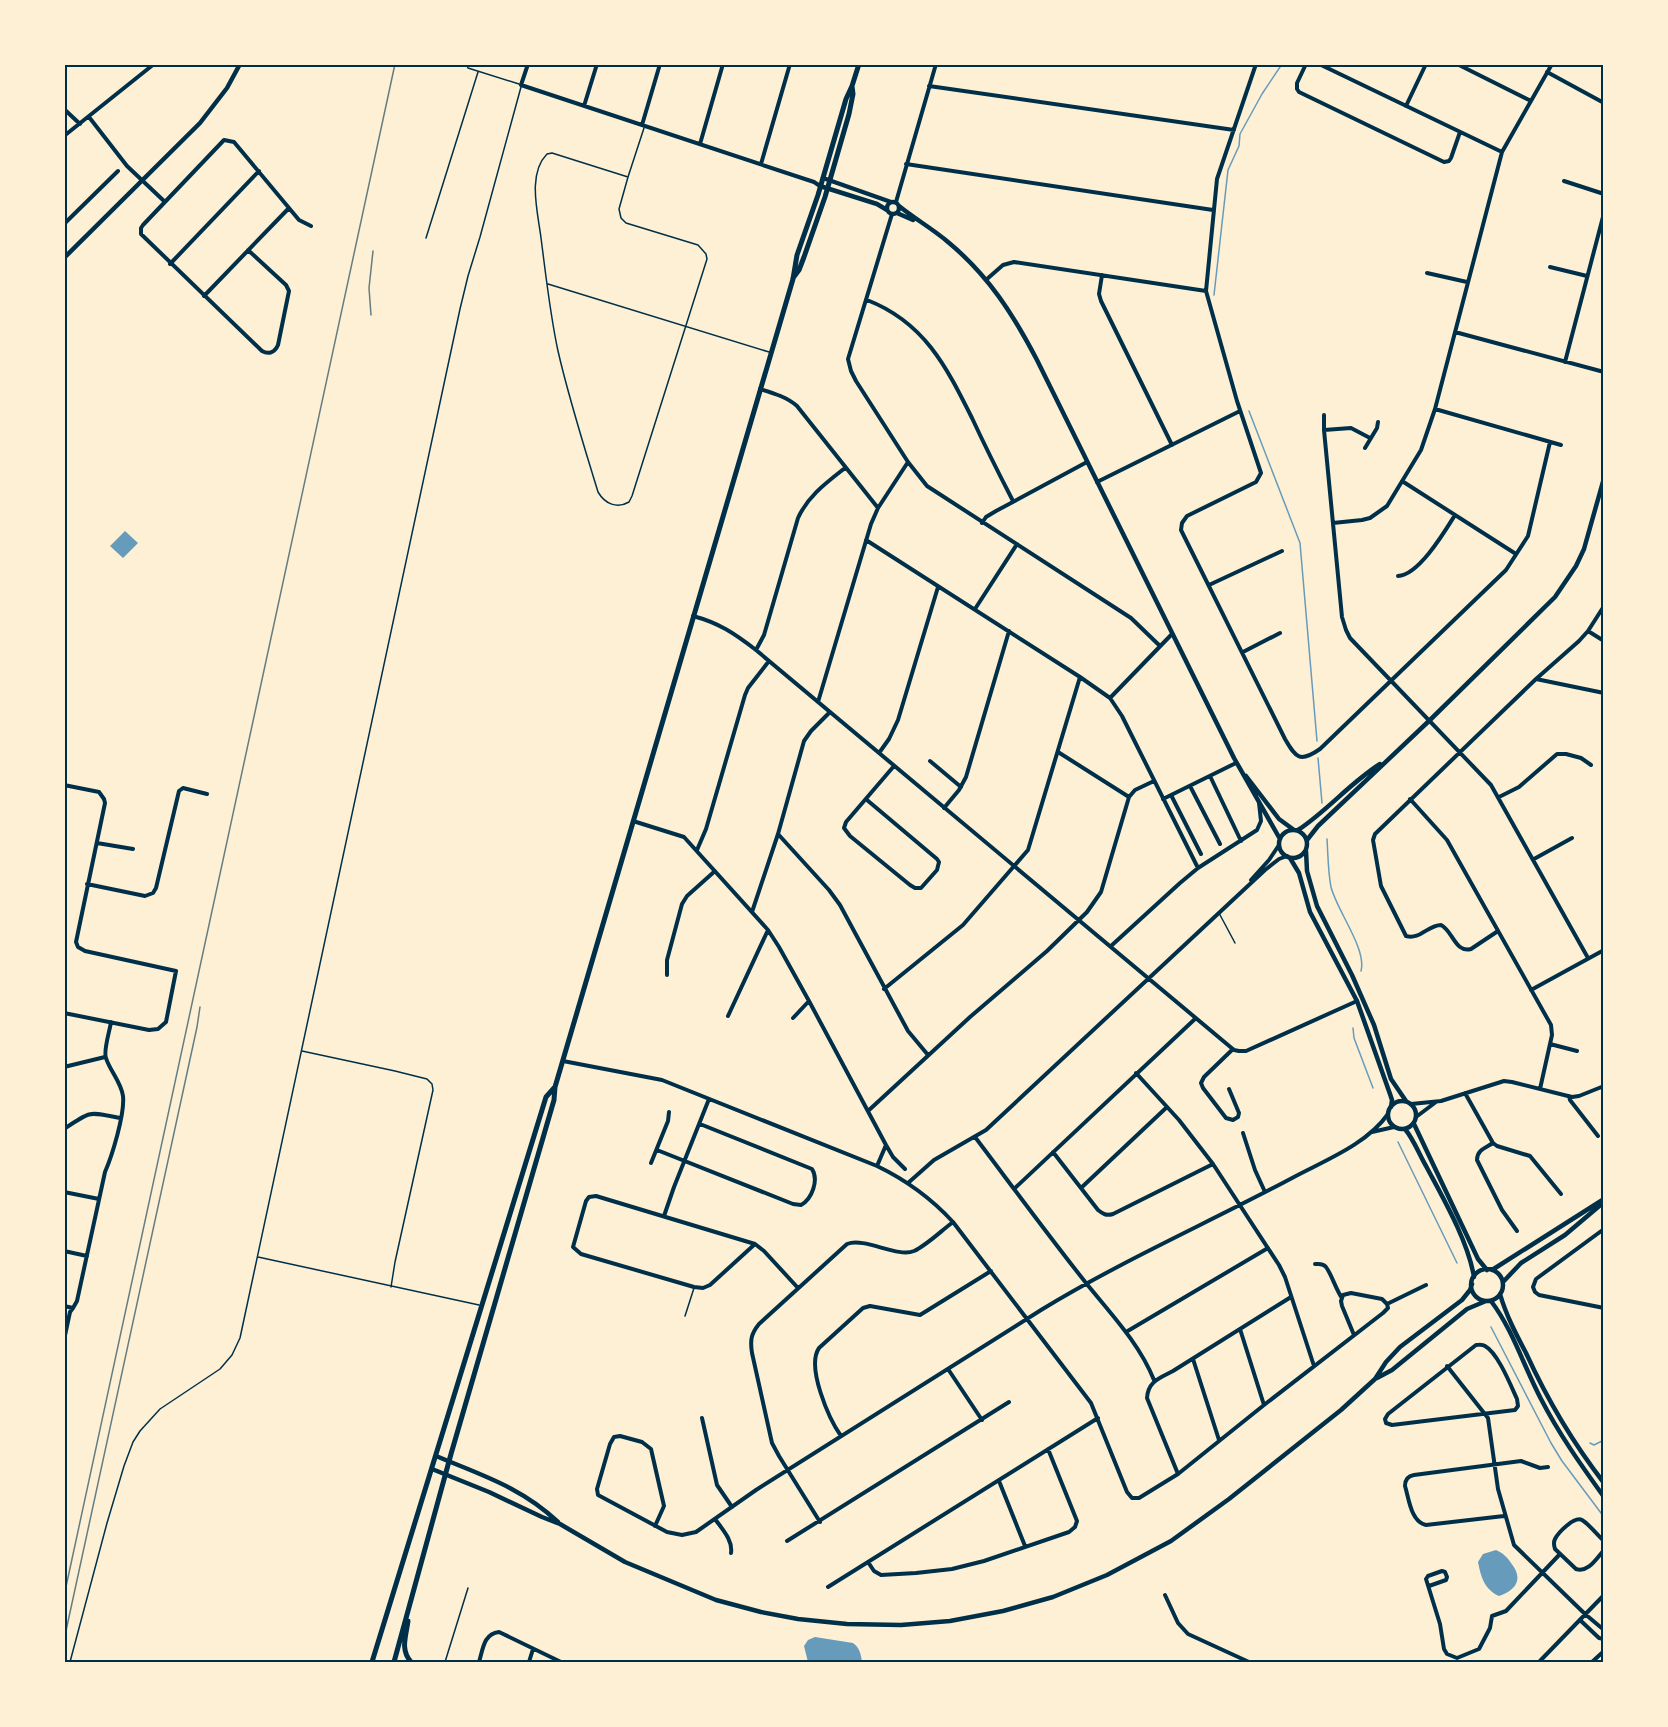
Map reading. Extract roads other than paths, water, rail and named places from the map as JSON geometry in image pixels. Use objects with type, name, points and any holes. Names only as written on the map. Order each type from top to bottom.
[{"type":"main road","points":[[394,1662],[448,1462],[554,1100],[555,1087],[632,821],[793,279],[797,255],[818,184],[823,178],[846,99],[859,64]]},
{"type":"main road","points":[[793,279],[804,257],[827,188],[849,114],[853,94],[852,86]]},
{"type":"main road","points":[[372,1662],[546,1097],[555,1087]]},
{"type":"main road","points":[[410,1604],[404,1648],[411,1662]]},
{"type":"street","points":[[64,136],[154,64]]},
{"type":"street","points":[[64,258],[200,123],[227,88],[240,64]]},
{"type":"street","points":[[528,64],[521,85],[877,204],[924,225]]},
{"type":"street","points":[[584,106],[597,64]]},
{"type":"street","points":[[644,125],[660,64]]},
{"type":"street","points":[[700,144],[723,64]]},
{"type":"street","points":[[760,165],[790,64]]},
{"type":"street","points":[[892,212],[899,210],[895,204],[936,64]]},
{"type":"street","points":[[1256,64],[1218,179],[1206,291],[1240,411],[1261,472],[1256,482],[1186,516],[1181,530],[1296,755],[1302,758],[1320,749],[1506,570],[1528,536],[1550,442]]},
{"type":"street","points":[[1306,64],[1297,82],[1299,92],[1444,162],[1449,161],[1453,156],[1460,132]]},
{"type":"street","points":[[1319,64],[1502,152]]},
{"type":"street","points":[[1406,106],[1426,64]]},
{"type":"street","points":[[1457,64],[1531,101]]},
{"type":"street","points":[[1333,523],[1362,520],[1377,514],[1387,506],[1421,450],[1435,409],[1502,152],[1552,64]]},
{"type":"street","points":[[1547,72],[1604,104]]},
{"type":"street","points":[[929,86],[1234,130]]},
{"type":"street","points":[[64,109],[80,124]]},
{"type":"street","points":[[89,117],[114,151],[164,201]]},
{"type":"street","points":[[249,250],[288,288],[290,295],[276,349],[269,353],[262,351],[142,236],[143,225],[224,140],[234,142],[300,221],[311,225]]},
{"type":"street","points":[[906,164],[1213,210]]},
{"type":"street","points":[[64,224],[118,171]]},
{"type":"street","points":[[170,264],[259,171]]},
{"type":"street","points":[[432,1469],[560,1524],[625,1562],[716,1600],[798,1619],[847,1624],[950,1621],[1003,1611],[1053,1597],[1107,1575],[1171,1540],[1206,1516],[1341,1410],[1375,1379],[1392,1370],[1467,1309],[1500,1294],[1503,1286],[1499,1275],[1478,1259],[1414,1124],[1415,1110],[1391,1079],[1374,1025],[1317,906],[1307,871],[1307,840],[1304,834],[1279,819],[1236,763],[1026,339],[1005,304],[987,279],[947,241],[895,204],[823,178]]},
{"type":"street","points":[[1564,181],[1604,194]]},
{"type":"street","points":[[895,204],[888,206],[892,212],[848,359],[856,381],[908,462],[927,486],[1131,618],[1160,646]]},
{"type":"street","points":[[204,296],[289,208]]},
{"type":"street","points":[[1565,362],[1604,213]]},
{"type":"street","points":[[987,279],[1003,265],[1014,262],[1206,291]]},
{"type":"street","points":[[1550,267],[1587,276]]},
{"type":"street","points":[[1427,273],[1467,282]]},
{"type":"street","points":[[1102,275],[1101,301],[1172,445]]},
{"type":"street","points":[[867,300],[888,308],[919,332],[933,349],[948,370],[1013,501]]},
{"type":"street","points":[[1455,332],[1604,372]]},
{"type":"street","points":[[760,389],[779,395],[797,406],[878,508]]},
{"type":"street","points":[[1435,409],[1562,445]]},
{"type":"street","points":[[1097,482],[1240,411]]},
{"type":"street","points":[[1324,416],[1343,624],[1350,638],[1489,782],[1588,958]]},
{"type":"street","points":[[1365,448],[1378,422]]},
{"type":"street","points":[[1324,430],[1351,428],[1370,438]]},
{"type":"street","points":[[818,702],[866,540],[878,508],[908,462]]},
{"type":"street","points":[[982,523],[986,517],[1013,501],[1087,462]]},
{"type":"street","points":[[756,650],[764,635],[801,510],[818,490],[845,468]]},
{"type":"street","points":[[1307,840],[1318,826],[1542,611],[1564,586],[1584,549],[1604,478]]},
{"type":"street","points":[[1402,481],[1516,554]]},
{"type":"street","points":[[1398,576],[1407,573],[1431,551],[1455,515]]},
{"type":"street","points":[[866,540],[1110,698],[1122,717],[1198,868]]},
{"type":"street","points":[[975,609],[1017,544]]},
{"type":"street","points":[[1209,585],[1282,550]]},
{"type":"street","points":[[879,753],[898,720],[938,587]]},
{"type":"street","points":[[1498,931],[1466,950],[1460,948],[1446,927],[1441,925],[1434,925],[1414,937],[1406,936],[1379,881],[1374,837],[1377,830],[1579,641],[1604,606]]},
{"type":"street","points":[[693,615],[728,629],[756,650],[1233,1049],[1246,1051],[1357,1001]]},
{"type":"street","points":[[944,808],[966,777],[1009,631]]},
{"type":"street","points":[[1588,631],[1604,641]]},
{"type":"street","points":[[1243,652],[1280,633]]},
{"type":"street","points":[[1110,698],[1172,634]]},
{"type":"street","points":[[697,850],[706,829],[745,695],[769,661]]},
{"type":"street","points":[[885,989],[963,925],[1028,850],[1080,677]]},
{"type":"street","points":[[1536,679],[1604,693]]},
{"type":"street","points":[[752,912],[804,741],[830,712]]},
{"type":"street","points":[[1058,752],[1129,797]]},
{"type":"street","points":[[1499,797],[1519,787],[1557,754],[1581,758],[1591,765]]},
{"type":"street","points":[[1245,888],[1269,860],[1284,833],[1296,830],[1388,759]]},
{"type":"street","points":[[930,761],[961,787]]},
{"type":"street","points":[[1163,799],[1236,763]]},
{"type":"street","points":[[867,800],[939,862],[937,870],[921,888],[910,885],[844,828],[846,822],[894,766]]},
{"type":"street","points":[[1242,772],[1280,839]]},
{"type":"street","points":[[1210,776],[1241,841]]},
{"type":"street","points":[[868,1111],[970,1017],[1047,951],[1093,904],[1101,892],[1129,797],[1136,790],[1154,781]]},
{"type":"street","points":[[64,785],[99,792],[105,803],[76,942],[78,947],[85,951],[176,971],[166,1022],[161,1028],[152,1030],[64,1013]]},
{"type":"street","points":[[1190,786],[1220,844]]},
{"type":"street","points":[[87,884],[146,896],[153,893],[179,791],[183,788],[207,794]]},
{"type":"street","points":[[1171,795],[1201,854]]},
{"type":"street","points":[[1410,799],[1447,840],[1552,1028],[1540,1089]]},
{"type":"street","points":[[1111,946],[1198,868],[1257,830],[1261,824],[1258,803]]},
{"type":"street","points":[[632,821],[682,836],[768,930],[779,946],[886,1145],[893,1157],[905,1169]]},
{"type":"street","points":[[777,834],[830,890],[908,1031],[928,1055]]},
{"type":"street","points":[[1534,860],[1572,838]]},
{"type":"street","points":[[97,843],[133,849]]},
{"type":"street","points":[[656,1526],[664,1506],[651,1449],[642,1442],[614,1437],[597,1492],[656,1526],[675,1534],[691,1533],[1027,1318],[1086,1283],[1346,1149],[1381,1124],[1388,1114],[1392,1100],[1357,1001],[1310,912],[1299,873],[1288,857],[1283,854],[1279,845]]},
{"type":"street","points":[[908,1183],[934,1160],[986,1130],[1272,864],[1288,857],[1299,857],[1306,851]]},
{"type":"street","points":[[667,975],[667,960],[682,904],[687,896],[715,871]]},
{"type":"street","points":[[728,1016],[768,930]]},
{"type":"street","points":[[1531,990],[1604,950]]},
{"type":"street","points":[[793,1018],[809,1001]]},
{"type":"street","points":[[1014,1189],[1196,1018]]},
{"type":"street","points":[[64,1340],[70,1312],[77,1301],[105,1172],[120,1118],[123,1094],[105,1057],[111,1022]]},
{"type":"street","points":[[1550,1044],[1577,1051]]},
{"type":"street","points":[[1228,1089],[1236,1102],[1239,1113],[1236,1119],[1231,1120],[1226,1118],[1201,1083],[1204,1077],[1233,1049]]},
{"type":"street","points":[[64,1067],[105,1057]]},
{"type":"street","points":[[563,1061],[662,1080],[877,1166],[908,1183],[941,1209],[953,1222],[1091,1402],[1127,1492],[1132,1498],[1139,1498],[1178,1474],[1388,1308],[1382,1299],[1352,1293],[1342,1298]]},
{"type":"street","points":[[1136,1073],[1213,1164],[1283,1271],[1314,1366]]},
{"type":"street","points":[[1391,1107],[1397,1103],[1436,1102],[1504,1082],[1569,1096],[1579,1096],[1604,1086]]},
{"type":"street","points":[[1465,1093],[1493,1143],[1530,1156],[1561,1194]]},
{"type":"street","points":[[1569,1096],[1598,1136]]},
{"type":"street","points":[[664,1216],[710,1099]]},
{"type":"street","points":[[1416,1117],[1436,1102]]},
{"type":"street","points":[[1081,1188],[1167,1107]]},
{"type":"street","points":[[651,1163],[668,1121],[669,1112]]},
{"type":"street","points":[[64,1129],[86,1114],[93,1113],[120,1118]]},
{"type":"street","points":[[1388,1114],[1394,1127]]},
{"type":"street","points":[[657,1150],[798,1206],[806,1203],[816,1181],[812,1169],[700,1124]]},
{"type":"street","points":[[1372,1132],[1394,1127],[1405,1129],[1414,1124]]},
{"type":"street","points":[[1375,1379],[1386,1362],[1401,1347],[1466,1296],[1474,1277],[1471,1261],[1458,1231],[1405,1129]]},
{"type":"street","points":[[1243,1133],[1265,1192]]},
{"type":"street","points":[[975,1137],[1126,1332],[1146,1362],[1154,1380]]},
{"type":"street","points":[[1493,1143],[1477,1154],[1477,1160],[1502,1210],[1517,1231]]},
{"type":"street","points":[[877,1166],[886,1145]]},
{"type":"street","points":[[1053,1152],[1103,1215],[1108,1215],[1213,1164]]},
{"type":"street","points":[[64,1192],[99,1199]]},
{"type":"street","points":[[755,1244],[710,1285],[703,1288],[581,1254],[573,1247],[586,1201],[596,1196],[755,1244],[798,1288]]},
{"type":"street","points":[[1474,1277],[1480,1271],[1490,1270],[1604,1201]]},
{"type":"street","points":[[1503,1282],[1521,1263],[1565,1235],[1604,1201]]},
{"type":"street","points":[[820,1522],[772,1443],[751,1338],[754,1330],[847,1244],[857,1242],[909,1252],[921,1246],[953,1222]]},
{"type":"street","points":[[1604,1229],[1536,1279],[1533,1287],[1539,1294],[1604,1308]]},
{"type":"street","points":[[1126,1332],[1268,1248]]},
{"type":"street","points":[[64,1251],[87,1256]]},
{"type":"street","points":[[1315,1264],[1321,1264],[1328,1269],[1335,1288],[1342,1298],[1342,1306],[1354,1335]]},
{"type":"street","points":[[841,1436],[829,1418],[821,1396],[814,1361],[819,1348],[863,1308],[870,1306],[920,1315],[991,1271]]},
{"type":"street","points":[[1472,1284],[1476,1296],[1488,1301],[1502,1316],[1551,1418],[1604,1497]]},
{"type":"street","points":[[1387,1304],[1426,1286]]},
{"type":"street","points":[[1500,1294],[1510,1322],[1558,1417],[1604,1484]]},
{"type":"street","points":[[1178,1474],[1147,1398],[1154,1380],[1193,1359],[1291,1297]]},
{"type":"street","points":[[64,1306],[73,1308]]},
{"type":"street","points":[[1240,1329],[1264,1405]]},
{"type":"street","points":[[1476,1345],[1484,1345],[1494,1354],[1519,1403],[1515,1410],[1485,1414],[1392,1425],[1386,1423],[1385,1417],[1476,1345]]},
{"type":"street","points":[[1193,1359],[1219,1440]]},
{"type":"street","points":[[1447,1366],[1485,1414],[1490,1424],[1498,1490],[1514,1545],[1586,1616],[1604,1630]]},
{"type":"street","points":[[948,1369],[982,1420]]},
{"type":"street","points":[[787,1541],[1009,1402]]},
{"type":"street","points":[[702,1418],[717,1485],[732,1507]]},
{"type":"street","points":[[828,1587],[1098,1418]]},
{"type":"street","points":[[868,1562],[874,1571],[881,1575],[968,1566],[1069,1532],[1077,1521],[1048,1449]]},
{"type":"street","points":[[436,1456],[518,1491],[542,1507],[560,1524]]},
{"type":"street","points":[[1504,1516],[1422,1524],[1416,1519],[1405,1486],[1406,1479],[1414,1475],[1521,1461],[1540,1468],[1548,1467]]},
{"type":"street","points":[[999,1481],[1025,1546]]},
{"type":"street","points":[[715,1519],[729,1539],[732,1547],[731,1553]]},
{"type":"street","points":[[1604,1541],[1582,1520],[1575,1519],[1554,1541],[1554,1547],[1576,1569],[1586,1569],[1604,1550]]},
{"type":"street","points":[[1429,1586],[1446,1580],[1445,1572],[1428,1576],[1426,1579],[1440,1624],[1444,1649],[1449,1656],[1457,1658],[1479,1649],[1490,1628],[1492,1616],[1506,1611],[1560,1554]]},
{"type":"street","points":[[1165,1595],[1175,1619],[1188,1634],[1249,1662]]},
{"type":"street","points":[[1539,1662],[1604,1595]]},
{"type":"street","points":[[1581,1621],[1599,1638],[1604,1639]]},
{"type":"street","points":[[479,1662],[486,1640],[496,1632],[561,1662]]},
{"type":"street","points":[[529,1662],[534,1649]]},
{"type":"street","points":[[1592,1662],[1604,1651]]},
{"type":"lane","points":[[70,1662],[107,1523],[133,1443],[140,1431],[160,1409],[220,1369],[232,1355],[240,1338],[468,276],[521,85],[467,67],[466,64]]},
{"type":"lane","points":[[426,238],[478,71]]},
{"type":"lane","points":[[628,177],[556,153],[547,154],[540,162],[537,172],[536,195],[558,350],[572,406],[598,492],[608,503],[618,506],[630,502],[707,259],[706,254],[698,245],[626,223],[623,220],[619,209],[644,125]]},
{"type":"lane","points":[[547,284],[771,353]]},
{"type":"lane","points":[[1219,912],[1235,943]]},
{"type":"lane","points":[[301,1051],[409,1074],[427,1079],[432,1084],[433,1090],[391,1287]]},
{"type":"lane","points":[[257,1257],[482,1306]]},
{"type":"lane","points":[[685,1316],[694,1287]]},
{"type":"lane","points":[[445,1662],[468,1587]]},
{"type":"water","points":[[125,531],[138,543],[123,558],[110,546]]},
{"type":"water","points":[[1496,1550],[1503,1554],[1517,1574],[1514,1587],[1499,1596],[1484,1582],[1478,1562],[1483,1554]]},
{"type":"water","points":[[815,1637],[853,1643],[859,1649],[862,1662],[808,1662],[804,1646],[808,1640]]},
{"type":"waterway","points":[[1214,295],[1228,170],[1239,146],[1240,134],[1282,64]]},
{"type":"waterway","points":[[1249,411],[1300,543],[1317,741]]},
{"type":"waterway","points":[[1318,758],[1322,803]]},
{"type":"waterway","points":[[1327,839],[1331,887],[1360,952],[1361,971]]},
{"type":"waterway","points":[[1353,1028],[1354,1038],[1373,1088]]},
{"type":"waterway","points":[[1398,1142],[1457,1263]]},
{"type":"waterway","points":[[1491,1327],[1551,1443],[1604,1517]]},
{"type":"waterway","points":[[1590,1443],[1594,1445],[1604,1440]]},
{"type":"railway","points":[[64,1596],[395,64]]},
{"type":"railway","points":[[371,315],[369,288],[373,251]]},
{"type":"railway","points":[[64,1640],[200,1007]]}]
